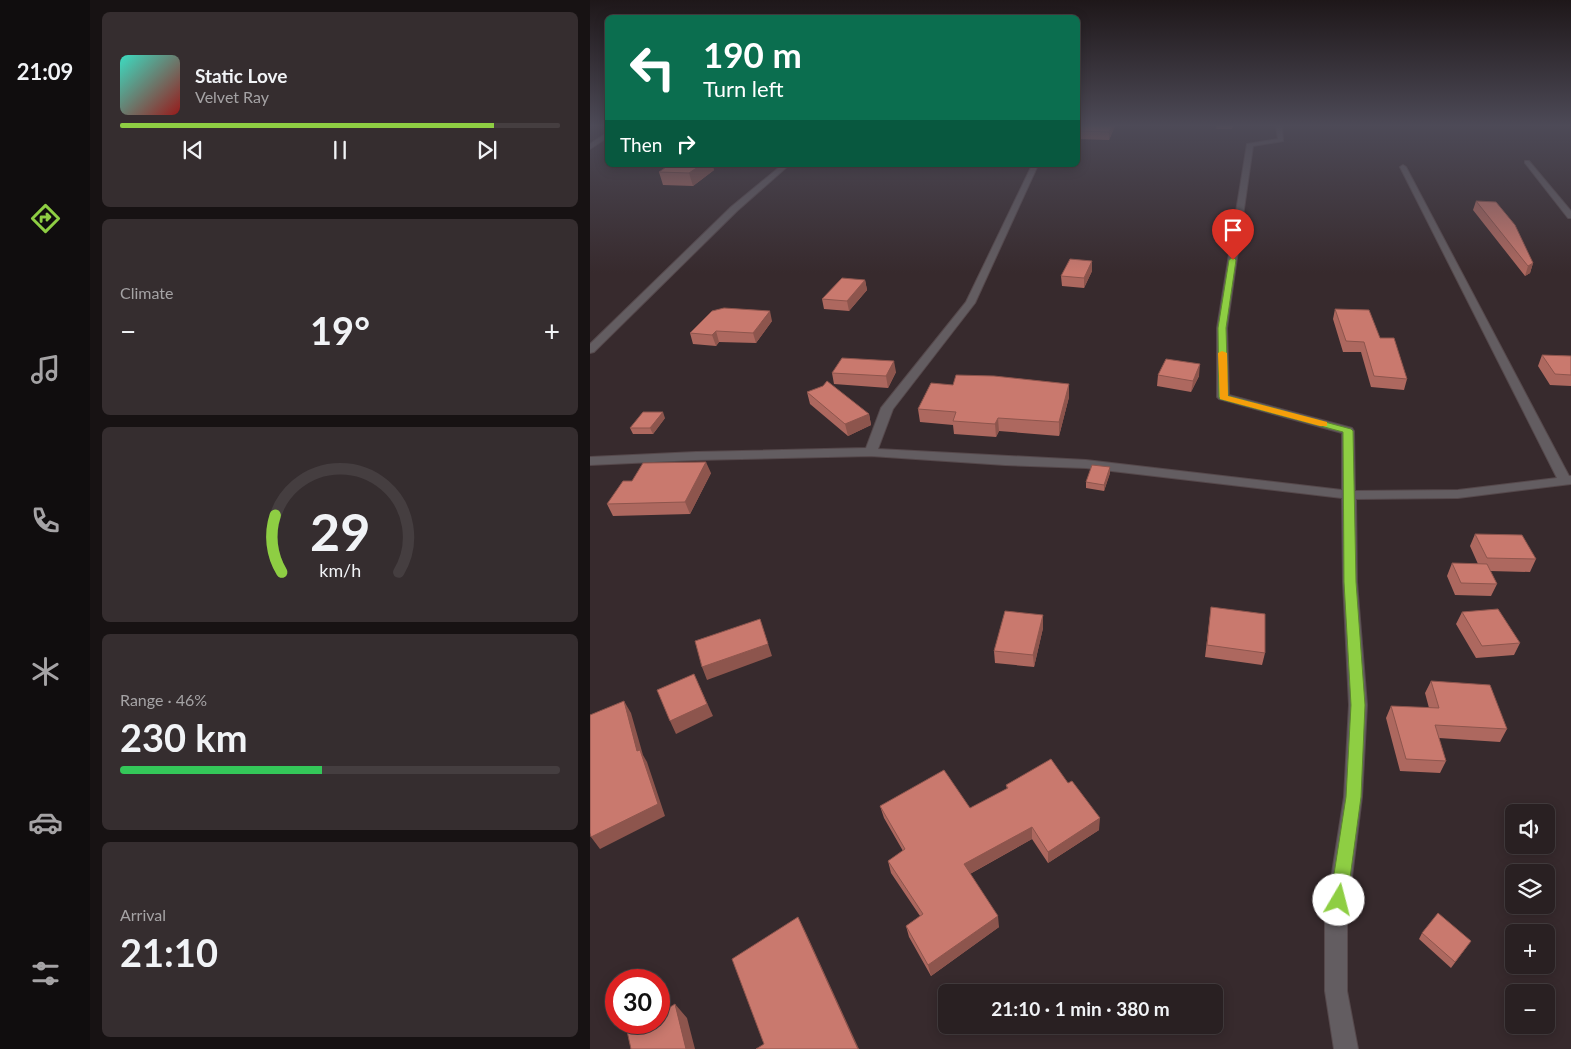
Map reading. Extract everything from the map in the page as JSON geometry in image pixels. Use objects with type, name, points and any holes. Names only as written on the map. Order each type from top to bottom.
[{"type":"street","points":[[590,350],[734,209],[774,175]]},
{"type":"street","points":[[871,452],[887,408],[970,303],[1021,198],[1030,175]]},
{"type":"street","points":[[1245,175],[1222,328],[1223,397],[1348,431],[1350,582],[1358,705],[1354,797],[1336,916],[1336,991],[1346,1049]]},
{"type":"street","points":[[590,461],[696,456],[871,452],[1005,462],[1086,464],[1349,495],[1458,494],[1568,481],[1407,175]]},
{"type":"street","points":[[1538,175],[1571,216]]},
{"type":"building","points":[[1476,201],[1496,202],[1515,225],[1533,263],[1528,266]]},
{"type":"building","points":[[1070,259],[1092,261],[1084,278],[1061,276]]},
{"type":"building","points":[[842,278],[865,280],[847,301],[822,299]]},
{"type":"building","points":[[724,308],[770,311],[753,333],[716,331],[712,335],[690,333],[712,311]]},
{"type":"building","points":[[1335,309],[1369,310],[1380,338],[1394,338],[1407,379],[1374,376],[1364,342],[1346,341]]},
{"type":"building","points":[[1542,355],[1571,356],[1571,375],[1555,374]]},
{"type":"building","points":[[842,358],[894,361],[886,376],[832,373]]},
{"type":"building","points":[[1166,359],[1200,364],[1193,381],[1158,375]]},
{"type":"building","points":[[956,375],[994,376],[1069,384],[1059,422],[998,418],[995,424],[953,421],[956,412],[918,409],[931,383],[953,385]]},
{"type":"building","points":[[827,381],[869,414],[845,424],[807,392],[823,386]]},
{"type":"building","points":[[643,412],[663,412],[650,428],[630,428]]},
{"type":"building","points":[[706,462],[685,502],[607,504],[623,481],[632,481],[643,463]]},
{"type":"building","points":[[1092,465],[1110,467],[1104,485],[1086,482]]},
{"type":"building","points":[[1475,534],[1522,535],[1536,559],[1487,558]]},
{"type":"building","points":[[1452,563],[1487,564],[1497,584],[1461,583]]},
{"type":"building","points":[[1211,607],[1265,614],[1265,653],[1207,645]]},
{"type":"building","points":[[1498,609],[1520,643],[1482,646],[1462,612]]},
{"type":"building","points":[[1005,611],[1043,615],[1033,655],[994,651]]},
{"type":"building","points":[[760,619],[768,644],[702,667],[695,641]]},
{"type":"building","points":[[694,674],[707,704],[670,721],[657,690]]},
{"type":"building","points":[[1431,681],[1490,685],[1507,729],[1435,725],[1446,761],[1406,759],[1391,706],[1439,708]]},
{"type":"building","points":[[624,701],[637,751],[640,750],[658,804],[591,837],[590,715]]},
{"type":"building","points":[[1051,759],[1068,783],[1072,781],[1100,818],[1048,852],[1032,827],[964,864],[998,916],[928,965],[906,926],[923,914],[888,861],[905,849],[880,806],[944,770],[970,808],[1008,788],[1006,785]]},
{"type":"building","points":[[1438,913],[1471,941],[1455,962],[1422,933]]},
{"type":"building","points":[[798,917],[858,1049],[756,1049],[764,1044],[732,959]]},
{"type":"building","points":[[675,1004],[686,1049],[631,1049],[628,1034],[670,1034],[670,1007]]},
{"type":"slow traffic","points":[[1222,353],[1223,397],[1323,424]]},
{"type":"route","points":[[1233,260],[1222,328],[1223,397],[1348,431],[1350,582],[1358,705],[1354,797],[1339,900]]}]
